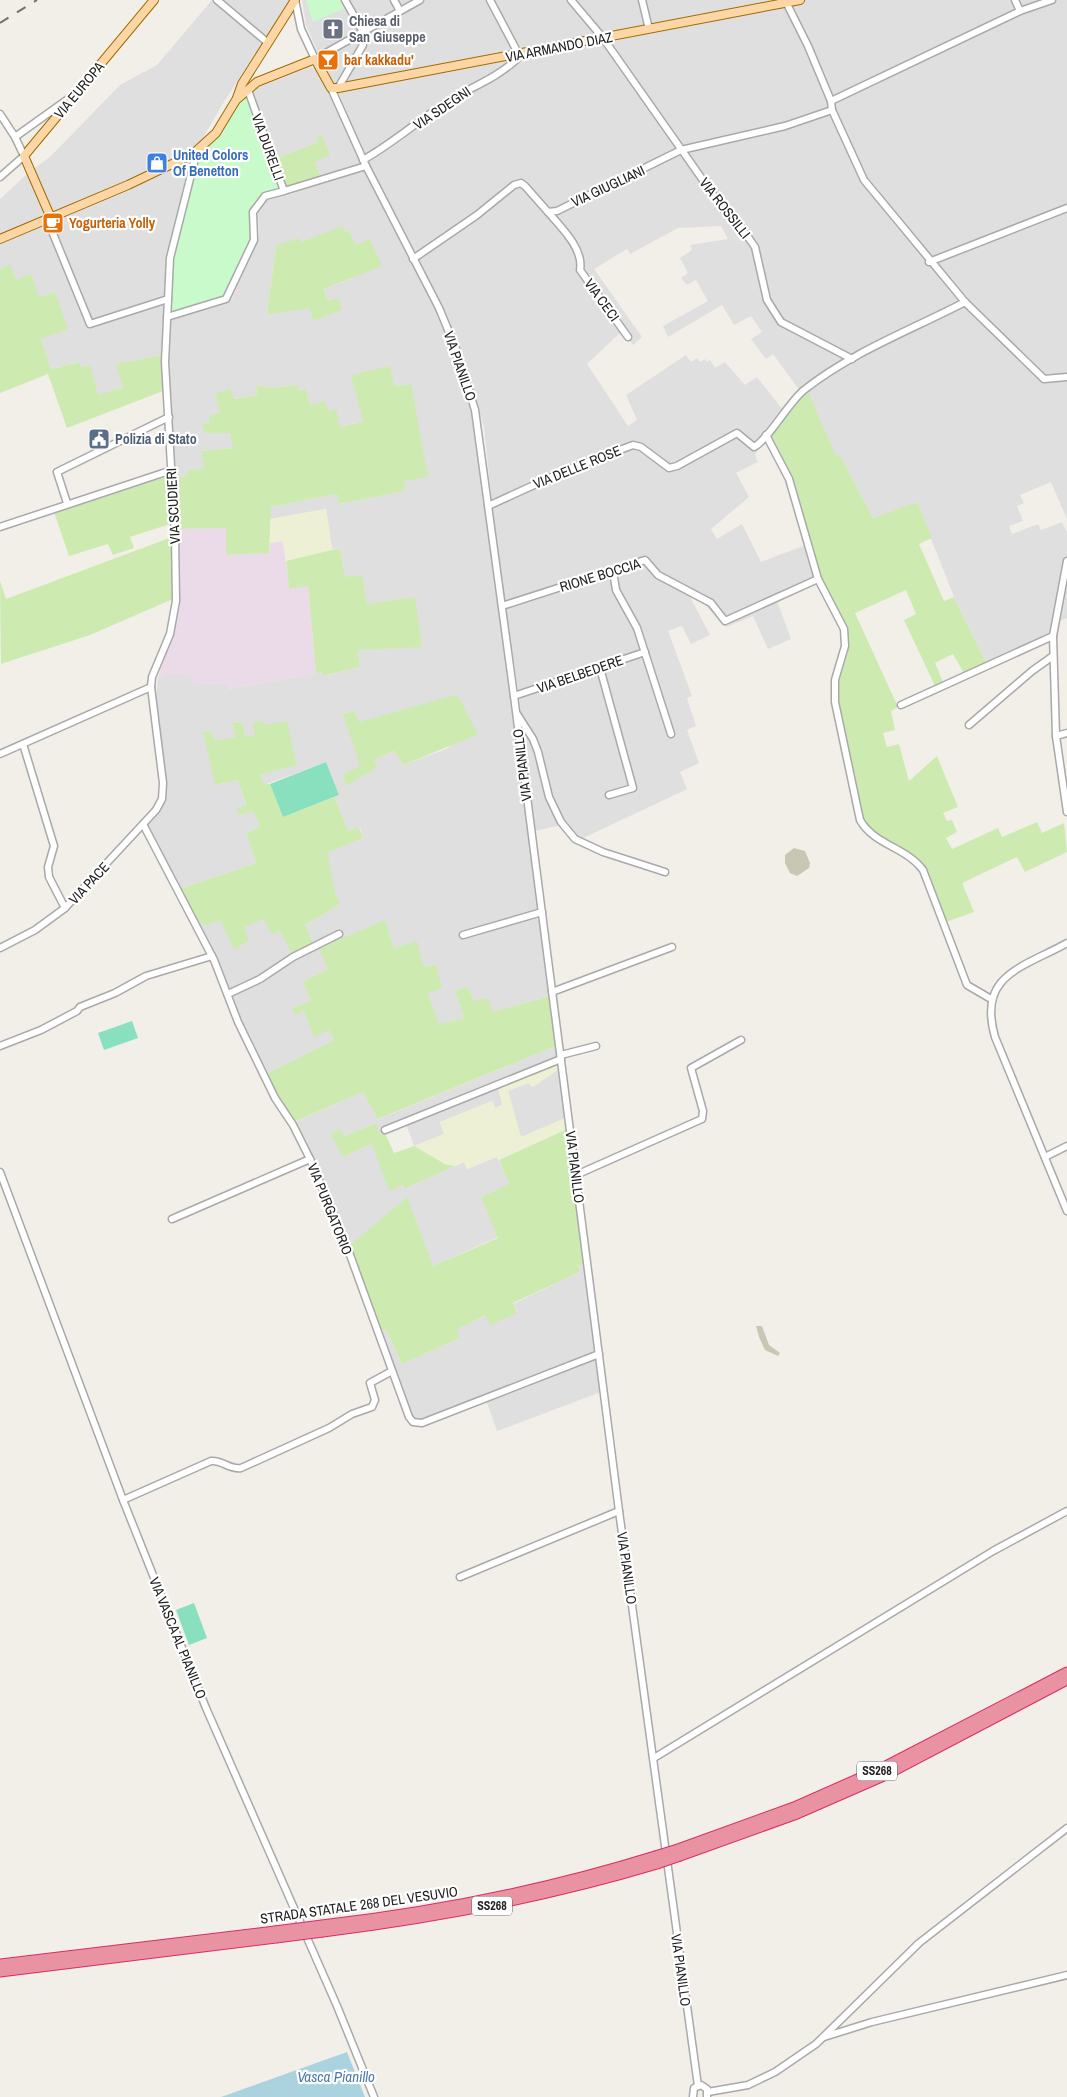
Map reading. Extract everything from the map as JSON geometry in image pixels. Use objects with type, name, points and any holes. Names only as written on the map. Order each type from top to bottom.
[{"type":"highway","name":"STRADA STATALE 268 DEL VESUVIO","points":[[679,1853],[794,1807],[872,1773],[1067,1672]]},
{"type":"highway","name":"STRADA STATALE 268 DEL VESUVIO","points":[[0,1972],[322,1928],[420,1919],[502,1904],[586,1884],[797,1814],[884,1776],[1067,1680]]},
{"type":"highway","name":"STRADA STATALE 268 DEL VESUVIO","points":[[0,1964],[275,1934]]},
{"type":"main road","name":"VIA EUROPA","points":[[24,156],[154,0]]},
{"type":"main road","points":[[0,239],[195,153],[216,133],[236,100],[242,84],[295,0]]},
{"type":"main road","name":"VIA ARMANDO DIAZ","points":[[335,88],[519,55],[785,1],[800,0]]},
{"type":"main road","points":[[236,100],[257,82],[315,59],[335,88]]},
{"type":"main road","points":[[24,156],[49,218]]},
{"type":"street","points":[[217,0],[268,43]]},
{"type":"street","points":[[295,0],[301,29],[315,59],[420,0]]},
{"type":"street","points":[[335,88],[363,45],[361,33],[345,0]]},
{"type":"street","points":[[394,0],[400,11]]},
{"type":"street","points":[[490,0],[519,55]]},
{"type":"street","name":"VIA ROSSILLI","points":[[571,0],[602,38],[726,213],[741,227],[755,247],[767,300],[781,322],[852,359]]},
{"type":"street","points":[[642,0],[649,29]]},
{"type":"street","points":[[1015,0],[1020,11]]},
{"type":"street","points":[[831,101],[1020,11],[1052,0]]},
{"type":"street","points":[[785,1],[808,46],[831,101],[832,110],[864,180],[929,262],[965,302],[1044,379],[1067,377]]},
{"type":"street","name":"VIA SDEGNI","points":[[284,191],[365,163],[451,100],[511,65],[519,55]]},
{"type":"street","name":"VIA PIANILLO","points":[[335,88],[365,163],[439,308],[466,378],[478,429],[619,1511],[698,2086]]},
{"type":"street","name":"VIA DURELLI","points":[[167,317],[226,299],[254,240],[253,212],[265,196],[284,191],[248,90]]},
{"type":"street","points":[[15,137],[76,93]]},
{"type":"street","name":"VIA GIUGLIANI","points":[[548,212],[557,211],[681,150],[784,126],[832,110]]},
{"type":"street","points":[[0,114],[15,137],[24,156]]},
{"type":"street","name":"VIA SCUDIERI","points":[[162,799],[163,783],[151,687],[152,677],[172,627],[176,601],[172,470],[165,362],[170,258],[195,153]]},
{"type":"street","name":"VIA EUROPA","points":[[0,177],[24,156]]},
{"type":"street","points":[[413,259],[477,215],[514,185],[521,183],[525,186],[548,212]]},
{"type":"street","points":[[929,262],[1067,208]]},
{"type":"street","name":"VIA CECI","points":[[548,212],[563,230],[581,258],[580,270],[628,337]]},
{"type":"street","points":[[49,218],[90,324],[168,299]]},
{"type":"street","name":"VIA DELLE ROSE","points":[[488,506],[567,470],[633,445],[641,447],[669,468],[677,466],[737,433],[754,447],[803,391],[886,338],[965,302]]},
{"type":"street","points":[[67,503],[57,472],[169,417]]},
{"type":"street","points":[[766,435],[789,479],[818,579],[844,629],[845,646],[835,680],[835,702],[860,820],[865,830],[905,853],[916,861],[923,870],[967,985],[991,999]]},
{"type":"street","points":[[0,526],[172,470]]},
{"type":"street","name":"RIONE BOCCIA","points":[[502,606],[571,583],[613,572],[645,560],[658,575],[711,603],[725,621],[818,579]]},
{"type":"street","points":[[1067,561],[1053,636],[1056,736],[1067,812]]},
{"type":"street","points":[[613,572],[616,590],[637,628],[671,734]]},
{"type":"street","points":[[901,705],[1053,636]]},
{"type":"street","name":"VIA BELBEDERE","points":[[514,696],[645,652]]},
{"type":"street","points":[[969,725],[1032,671],[1053,656]]},
{"type":"street","points":[[600,668],[633,788],[609,795]]},
{"type":"street","points":[[0,754],[151,687]]},
{"type":"street","points":[[516,713],[533,739],[548,797],[562,822],[575,839],[603,852],[665,872]]},
{"type":"street","points":[[1056,736],[1067,733]]},
{"type":"street","points":[[23,744],[54,846],[48,867],[49,877],[66,908]]},
{"type":"street","name":"VIA PACE","points":[[0,948],[35,930],[66,908],[144,826],[162,799]]},
{"type":"street","name":"VIA PURGATORIO","points":[[144,826],[212,956],[238,1022],[275,1098],[293,1125],[310,1159],[346,1244],[409,1417],[413,1422],[422,1423],[599,1354]]},
{"type":"street","points":[[463,935],[542,912]]},
{"type":"street","points":[[228,994],[260,979],[293,957],[339,934]]},
{"type":"street","points":[[1067,943],[1008,975],[994,991],[991,999],[990,1020],[995,1037],[1067,1210]]},
{"type":"street","points":[[552,992],[672,947]]},
{"type":"street","points":[[0,1046],[41,1030],[77,1011],[80,1006],[115,993],[146,976],[212,956]]},
{"type":"street","points":[[576,1175],[702,1119],[703,1110],[691,1068],[741,1040]]},
{"type":"street","points":[[385,1130],[561,1057],[596,1046]]},
{"type":"street","points":[[1044,1156],[1067,1146]]},
{"type":"street","points":[[172,1219],[310,1159]]},
{"type":"street","name":"VIA VASCA AL PIANILLO","points":[[0,1172],[123,1500],[206,1708],[337,2006],[374,2097]]},
{"type":"street","points":[[123,1500],[211,1460],[217,1460],[232,1468],[241,1468],[329,1428],[352,1414],[372,1407],[375,1400],[370,1383],[392,1371]]},
{"type":"street","points":[[460,1577],[619,1511]]},
{"type":"street","points":[[654,1758],[993,1551],[1067,1511]]},
{"type":"street","points":[[693,2097],[693,2090],[698,2086],[703,2086],[708,2094],[748,2085],[782,2068],[822,2038],[919,1943],[1067,1828]]},
{"type":"street","points":[[822,2038],[872,2022],[1067,1975]]},
{"type":"shaded area","points":[[212,0],[290,0],[222,105],[189,162],[171,244],[161,355],[117,364],[123,388],[98,396],[80,367],[79,362],[51,369],[41,339],[55,292],[39,297],[0,269],[0,199],[28,173],[50,157],[120,85],[157,65]]},
{"type":"shaded area","points":[[302,0],[1067,0],[1067,519],[1051,482],[1020,495],[1024,503],[1017,506],[1023,521],[1009,526],[1012,534],[1038,524],[1041,530],[1062,522],[1067,532],[1067,618],[1060,621],[1058,636],[989,668],[954,597],[917,503],[873,518],[840,455],[836,457],[806,387],[800,391],[773,354],[766,359],[751,339],[762,332],[751,316],[734,325],[722,305],[668,337],[663,326],[708,301],[696,280],[687,285],[681,278],[688,273],[680,258],[692,250],[690,245],[728,239],[721,226],[678,228],[630,254],[627,249],[594,269],[642,337],[633,345],[622,331],[587,364],[628,426],[637,420],[626,395],[686,355],[691,362],[697,358],[700,362],[705,359],[707,362],[710,360],[715,368],[725,362],[745,385],[757,377],[786,414],[755,454],[758,462],[736,473],[749,497],[711,529],[717,539],[742,524],[761,562],[811,543],[822,582],[777,601],[791,639],[768,649],[753,616],[726,627],[702,602],[689,595],[710,635],[691,644],[682,626],[668,631],[692,696],[687,698],[696,726],[687,730],[699,763],[680,772],[687,789],[575,842],[562,825],[535,831],[518,689],[497,553],[484,427],[459,349],[363,153],[341,98],[306,25]]},
{"type":"shaded area","points":[[310,67],[315,68],[323,82],[363,165],[321,179],[315,162],[318,142],[277,158],[252,90]]},
{"type":"shaded area","points":[[365,169],[454,347],[474,419],[550,996],[492,1012],[474,1002],[468,987],[455,991],[464,1018],[438,1025],[428,993],[436,964],[424,967],[394,948],[385,921],[328,969],[303,981],[311,1001],[292,1008],[304,1011],[329,1030],[334,1040],[268,1073],[198,923],[202,921],[205,926],[220,919],[244,927],[264,918],[279,930],[314,945],[305,925],[340,904],[333,887],[326,853],[363,838],[360,827],[348,831],[335,797],[339,795],[326,762],[264,785],[260,775],[297,764],[263,726],[263,721],[255,735],[246,737],[242,722],[232,723],[235,737],[215,742],[211,731],[203,732],[216,785],[238,780],[246,806],[239,815],[253,811],[260,827],[246,833],[256,863],[180,889],[148,825],[161,810],[166,797],[166,773],[156,697],[158,678],[163,674],[192,674],[192,683],[228,684],[228,689],[322,672],[324,676],[360,667],[358,650],[367,604],[345,577],[340,548],[332,549],[326,509],[270,519],[270,507],[338,494],[340,504],[404,491],[403,481],[411,384],[394,386],[363,421],[339,427],[328,411],[310,405],[306,390],[299,391],[298,385],[273,388],[256,385],[257,395],[233,399],[215,393],[220,413],[210,423],[203,424],[206,433],[230,433],[232,448],[201,451],[205,468],[188,470],[187,476],[175,478],[169,354],[171,320],[232,299],[259,235],[258,213],[267,199],[283,193],[285,196]],"holes":[[[349,230],[356,245],[353,278],[324,289],[328,301],[338,298],[313,321],[309,307],[267,315],[276,245],[300,239],[302,242]],[[355,711],[358,722],[452,744],[446,749],[404,765],[394,751],[374,760],[343,714]]]},
{"type":"shaded area","points":[[326,509],[332,550],[286,561],[283,541],[270,543],[270,519]]},
{"type":"shaded area","points":[[227,528],[226,555],[269,552],[270,543],[283,541],[289,588],[308,585],[316,673],[228,689],[228,684],[192,683],[191,674],[163,674],[158,678],[180,607],[178,529]]},
{"type":"shaded area","points":[[794,848],[805,851],[810,863],[809,868],[797,876],[790,873],[785,863],[785,855]]},
{"type":"shaded area","points":[[556,1046],[558,1063],[498,1087],[503,1105],[495,1108],[492,1101],[440,1122],[444,1134],[414,1146],[406,1124],[380,1134],[375,1123],[344,1136],[342,1157],[372,1144],[404,1189],[464,1162],[467,1169],[497,1157],[510,1184],[481,1197],[498,1237],[433,1266],[349,1246],[307,1143],[295,1122],[363,1092],[379,1119]]},
{"type":"shaded area","points":[[558,1063],[559,1069],[532,1087],[528,1083],[508,1091],[521,1137],[565,1118],[567,1129],[499,1160],[496,1157],[467,1169],[464,1162],[455,1166],[445,1164],[414,1146],[444,1134],[440,1122],[492,1101],[495,1108],[502,1105],[498,1087]]},
{"type":"shaded area","points":[[559,1069],[565,1118],[521,1138],[508,1091],[528,1083],[533,1087]]},
{"type":"shaded area","points":[[584,1263],[601,1392],[497,1431],[485,1397],[422,1421],[415,1419],[408,1408],[380,1331],[386,1330],[402,1364],[460,1338],[456,1329],[486,1316],[517,1312],[513,1304],[580,1272],[578,1266]]},
{"type":"shaded area","points":[[756,1326],[762,1326],[769,1345],[780,1353],[778,1356],[765,1350]]},
{"type":"green space","points":[[306,0],[340,0],[345,8],[313,22]]},
{"type":"green space","points":[[247,93],[281,189],[264,193],[250,211],[252,240],[224,297],[170,314],[173,258],[199,152]]},
{"type":"green space","points":[[322,135],[330,155],[315,162],[321,179],[287,188],[277,158],[318,142],[317,137]]},
{"type":"green space","points":[[342,226],[345,231],[349,230],[356,245],[370,239],[382,266],[324,289],[328,301],[338,298],[342,310],[313,321],[309,308],[267,315],[276,245],[300,238],[302,242]]},
{"type":"green space","points":[[10,264],[16,280],[31,274],[39,297],[55,292],[68,329],[41,339],[51,369],[80,362],[80,367],[90,365],[98,395],[123,388],[116,364],[161,355],[163,391],[67,428],[48,374],[0,393],[0,269]]},
{"type":"green space","points":[[390,366],[394,386],[411,384],[428,477],[404,481],[405,491],[339,504],[337,494],[271,507],[269,553],[226,555],[226,528],[178,529],[175,478],[187,476],[188,470],[204,468],[201,451],[232,448],[230,433],[205,433],[202,424],[210,423],[209,416],[220,413],[215,393],[229,389],[234,399],[257,395],[256,385],[273,388],[298,385],[299,391],[306,389],[310,405],[325,401],[328,411],[336,409],[340,427],[363,421],[351,375]]},
{"type":"green space","points":[[808,391],[836,456],[840,455],[873,518],[917,502],[932,538],[919,544],[944,601],[954,597],[987,664],[965,675],[953,654],[935,663],[943,682],[935,686],[904,620],[916,614],[906,590],[855,613],[898,707],[891,711],[895,730],[883,733],[887,747],[899,744],[909,781],[937,756],[958,807],[943,813],[947,821],[952,820],[957,832],[946,838],[952,849],[998,828],[1002,837],[1037,822],[1042,833],[1064,823],[1067,852],[1025,872],[1017,857],[962,883],[974,912],[946,922],[921,862],[914,855],[870,829],[860,811],[839,709],[838,686],[848,652],[847,631],[822,582],[792,477],[772,437],[772,433]]},
{"type":"green space","points":[[168,476],[170,524],[130,537],[134,548],[113,555],[108,544],[69,556],[54,512]]},
{"type":"green space","points":[[172,537],[173,599],[90,635],[1,664],[0,581],[6,599]]},
{"type":"green space","points":[[340,548],[345,577],[362,575],[367,604],[415,597],[422,647],[358,650],[360,667],[323,676],[322,672],[316,673],[308,586],[289,589],[286,561]]},
{"type":"green space","points":[[455,695],[460,700],[478,734],[404,765],[394,751],[374,760],[377,767],[347,786],[342,775],[360,766],[343,714],[355,711],[359,722]]},
{"type":"green space","points":[[263,720],[264,725],[287,721],[297,765],[260,775],[264,784],[270,784],[283,817],[335,797],[348,831],[359,827],[363,838],[327,853],[335,892],[340,904],[305,925],[314,945],[293,955],[280,931],[272,935],[264,919],[244,927],[249,941],[234,949],[220,920],[205,926],[202,922],[198,923],[180,889],[256,863],[246,833],[260,827],[253,811],[239,815],[237,809],[246,805],[238,780],[215,785],[203,732],[211,731],[215,741],[235,737],[232,723],[242,722],[246,737],[255,735],[253,723]]},
{"type":"green space","points":[[326,762],[339,795],[283,817],[270,784]]},
{"type":"green space","points":[[385,920],[394,948],[417,941],[424,967],[436,964],[442,988],[428,993],[439,1024],[464,1018],[455,991],[468,987],[474,1001],[488,998],[492,1012],[550,996],[556,1046],[378,1119],[363,1092],[294,1122],[276,1093],[268,1073],[334,1040],[329,1030],[314,1037],[304,1011],[294,1014],[292,1008],[311,1001],[303,981],[328,969],[319,948]]},
{"type":"green space","points":[[132,1021],[138,1038],[104,1050],[98,1033]]},
{"type":"green space","points":[[376,1123],[380,1134],[385,1133],[394,1153],[414,1146],[445,1164],[455,1166],[404,1189],[402,1185],[389,1191],[372,1144],[342,1157],[331,1134],[341,1129],[344,1136]]},
{"type":"green space","points":[[567,1129],[584,1263],[578,1266],[580,1272],[513,1303],[517,1313],[490,1325],[485,1316],[457,1329],[460,1338],[402,1364],[386,1330],[380,1331],[349,1246],[407,1197],[433,1266],[498,1238],[481,1197],[509,1184],[499,1160]]},
{"type":"green space","points":[[194,1603],[207,1638],[189,1645],[176,1610]]},
{"type":"water","name":"Vasca Pianillo","points":[[347,2052],[365,2097],[221,2097]]},
{"type":"railway","points":[[0,23],[37,0]]},
{"type":"place","name":"Chiesa di San Giuseppe","points":[[333,29]]},
{"type":"place","name":"bar kakkadu'","points":[[328,60]]},
{"type":"place","name":"United Colors Of Benetton","points":[[157,163]]},
{"type":"place","name":"Yogurteria Yolly","points":[[53,223]]},
{"type":"place","name":"Polizia di Stato","points":[[99,439]]}]
